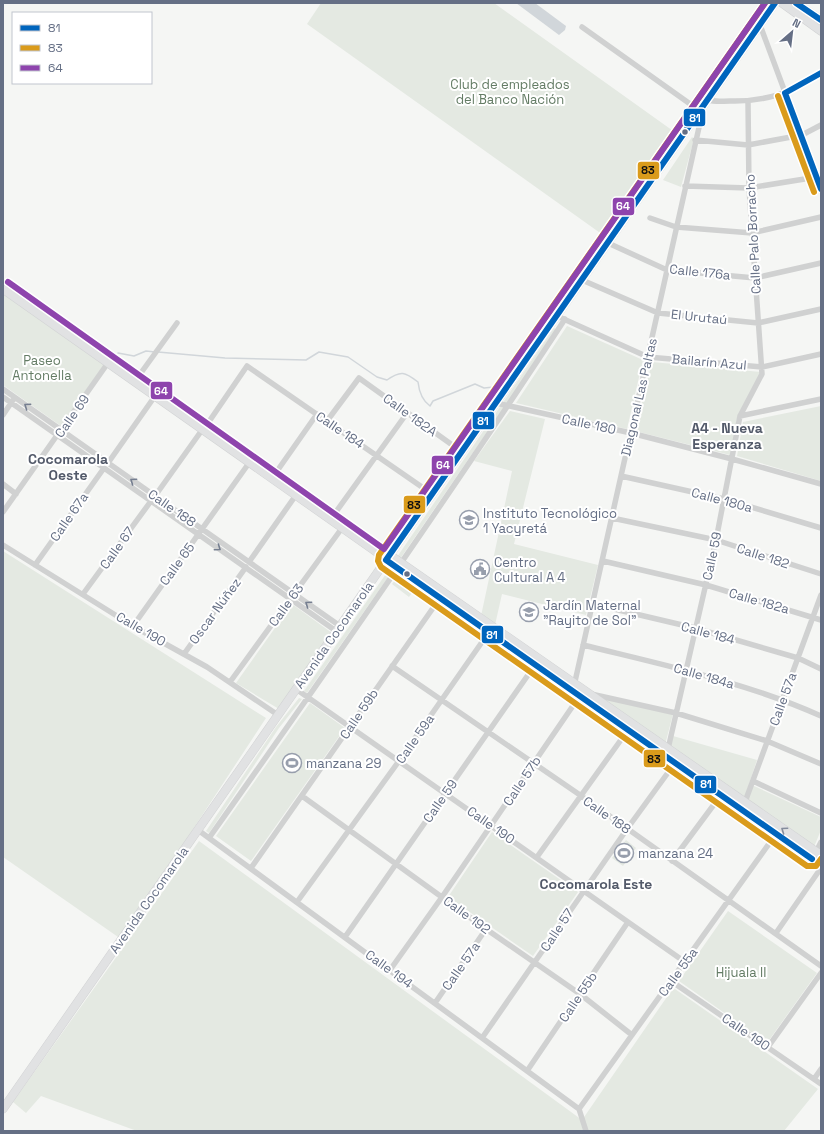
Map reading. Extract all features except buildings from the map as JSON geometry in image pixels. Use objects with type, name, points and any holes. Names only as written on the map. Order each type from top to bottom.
[{"type":"main road","name":"Avenida Cocomarola","points":[[3,1109],[496,403],[561,318],[582,280],[775,3]]},
{"type":"main road","points":[[782,3],[821,31]]},
{"type":"main road","points":[[796,3],[821,20]]},
{"type":"main road","points":[[3,283],[34,308],[110,361],[154,396],[275,474],[334,516],[388,558]]},
{"type":"main road","points":[[3,290],[34,308]]},
{"type":"main road","points":[[110,361],[138,377],[249,463],[342,528],[399,565],[573,687]]},
{"type":"main road","points":[[399,565],[440,598],[535,665],[584,693],[745,802],[816,855],[821,865]]},
{"type":"main road","points":[[584,693],[628,730],[776,834],[816,855]]},
{"type":"street","points":[[760,25],[785,93],[819,176],[821,189]]},
{"type":"street","points":[[582,27],[700,111]]},
{"type":"street","points":[[708,100],[748,102],[785,93],[821,74]]},
{"type":"street","name":"Calle Palo Borracho","points":[[748,102],[749,188],[762,367]]},
{"type":"street","name":"Diagonal Las Paltas","points":[[573,687],[603,561],[695,140],[702,114],[700,111]]},
{"type":"street","points":[[695,140],[748,145],[802,135],[821,125]]},
{"type":"street","points":[[685,186],[749,188],[819,176]]},
{"type":"street","points":[[650,218],[676,227],[752,233],[821,217]]},
{"type":"street","name":"Calle 176a","points":[[608,243],[667,270],[755,278],[821,263]]},
{"type":"street","name":"El Urutaú","points":[[582,280],[658,313],[758,323],[821,309]]},
{"type":"street","points":[[209,838],[509,406],[561,318]]},
{"type":"street","name":"Bailarín Azul","points":[[561,318],[648,357],[762,367],[821,354]]},
{"type":"street","points":[[138,377],[177,323]]},
{"type":"street","name":"Calle 69","points":[[3,512],[62,431],[110,361]]},
{"type":"street","name":"Calle 184","points":[[204,428],[247,366],[432,494]]},
{"type":"street","name":"Calle 59","points":[[668,749],[716,540],[740,416],[762,374],[762,367]]},
{"type":"street","name":"Calle 182A","points":[[327,421],[359,378],[462,452]]},
{"type":"street","name":"Calle 188","points":[[3,389],[13,400],[58,436],[106,465],[202,529],[248,565],[338,629]]},
{"type":"street","name":"Calle 67a","points":[[35,565],[154,396]]},
{"type":"street","name":"Calle 188","points":[[3,397],[13,400],[62,431],[151,501],[198,534],[248,565]]},
{"type":"street","points":[[740,416],[821,399]]},
{"type":"street","points":[[3,415],[13,400]]},
{"type":"street","name":"Calle 180","points":[[496,403],[631,433],[732,458],[821,484]]},
{"type":"street","points":[[334,516],[407,412]]},
{"type":"street","points":[[275,474],[317,414]]},
{"type":"street","points":[[154,496],[204,428]]},
{"type":"street","name":"Calle 65","points":[[133,626],[249,463]]},
{"type":"street","name":"Calle 180a","points":[[621,476],[724,499],[821,528]]},
{"type":"street","points":[[3,484],[16,494]]},
{"type":"street","name":"Oscar Núñez","points":[[184,654],[296,495]]},
{"type":"street","name":"Calle 67","points":[[83,594],[151,501]]},
{"type":"street","name":"Calle 182","points":[[612,518],[716,540],[821,574]]},
{"type":"street","name":"Calle 63","points":[[230,682],[342,528]]},
{"type":"street","name":"Calle 190","points":[[3,545],[133,626],[184,654],[230,682],[278,715]]},
{"type":"street","name":"Calle 182a","points":[[603,561],[706,585],[821,620]]},
{"type":"street","name":"Calle 57a","points":[[745,802],[821,595]]},
{"type":"street","name":"Calle 59b","points":[[251,868],[440,598]]},
{"type":"street","name":"Calle 184","points":[[593,604],[695,628],[798,658],[821,669]]},
{"type":"street","name":"Calle 59a","points":[[297,902],[350,830],[489,632]]},
{"type":"street","name":"Calle 184a","points":[[583,646],[686,670],[783,699],[821,716]]},
{"type":"street","name":"Calle 59","points":[[344,937],[535,665]]},
{"type":"street","name":"Calle 188","points":[[392,666],[580,795],[821,966]]},
{"type":"street","name":"Calle 190","points":[[296,689],[685,962]]},
{"type":"street","points":[[584,693],[676,713],[767,741],[821,764]]},
{"type":"street","name":"Calle 57b","points":[[390,970],[584,693]]},
{"type":"street","points":[[537,857],[628,730]]},
{"type":"street","name":"Calle 57","points":[[482,1038],[627,828],[675,762]]},
{"type":"street","points":[[753,782],[821,813]]},
{"type":"street","points":[[672,861],[721,795]]},
{"type":"street","name":"Calle 192","points":[[302,796],[486,929],[580,994],[632,1035]]},
{"type":"street","name":"Calle 194","points":[[198,830],[579,1109]]},
{"type":"street","name":"Calle 55a","points":[[579,1109],[776,834]]},
{"type":"street","points":[[816,855],[821,842]]},
{"type":"street","points":[[776,933],[821,868]]},
{"type":"street","name":"Calle 55b","points":[[527,1071],[628,922]]},
{"type":"street","name":"Calle 57a","points":[[435,1003],[486,929]]},
{"type":"street","points":[[768,1047],[821,973]]},
{"type":"street","name":"Calle 190","points":[[671,981],[821,1084]]},
{"type":"street","points":[[814,1079],[821,1069]]},
{"type":"street","points":[[579,1109],[586,1131]]},
{"type":"green space","name":"Club de empleados del Banco Nación","points":[[321,3],[494,3],[676,133],[603,235],[307,24]]},
{"type":"green space","points":[[692,137],[694,139],[681,187],[663,180]]},
{"type":"green space","name":"Paseo Antonella","points":[[3,294],[104,365],[61,426],[3,385]]},
{"type":"green space","points":[[567,326],[643,360],[627,429],[516,403]]},
{"type":"green space","points":[[554,328],[557,330],[400,559],[397,557]]},
{"type":"green space","points":[[652,362],[761,372],[737,419],[730,455],[635,431]]},
{"type":"green space","points":[[821,406],[821,481],[737,456],[743,422]]},
{"type":"green space","points":[[510,411],[545,419],[514,544],[598,565],[586,615],[502,594],[495,625],[481,616],[512,471],[474,461]]},
{"type":"green space","points":[[3,551],[266,718],[121,939],[3,857]]},
{"type":"green space","points":[[388,571],[391,573],[307,693],[304,691]]},
{"type":"green space","points":[[399,575],[416,587],[409,597],[392,584]]},
{"type":"green space","points":[[292,604],[332,633],[279,709],[236,683]]},
{"type":"green space","points":[[593,695],[673,714],[665,745]]},
{"type":"green space","points":[[299,698],[302,699],[279,728],[209,833],[206,831],[276,727]]},
{"type":"green space","points":[[310,703],[345,728],[251,861],[216,836]]},
{"type":"green space","points":[[673,736],[757,760],[744,799],[670,749]]},
{"type":"green space","points":[[752,785],[821,817],[821,830],[814,847],[747,802]]},
{"type":"green space","points":[[492,832],[578,892],[533,956],[448,897]]},
{"type":"green space","name":"manzana 24","points":[[626,840],[636,848],[623,866],[612,858]]},
{"type":"green space","points":[[199,841],[582,1120],[671,991],[675,989],[818,1089],[784,1131],[137,1131],[41,1096],[26,1113],[13,1102]]},
{"type":"green space","name":"Hijuala II","points":[[728,911],[817,973],[767,1043],[679,981]]},
{"type":"shaded area","points":[[516,3],[535,3],[566,26],[565,30],[559,35]]},
{"type":"waterway","points":[[118,353],[134,356],[146,351],[155,352]]},
{"type":"waterway","points":[[158,352],[225,358],[306,360],[319,352],[348,357],[377,377],[387,380],[400,374],[410,376],[418,382],[422,396],[430,406],[433,401],[475,384],[484,388],[494,387]]},
{"type":"transit line","name":"83","points":[[765,3],[379,555],[378,561],[381,567],[807,866],[816,866],[821,859]]},
{"type":"transit line","name":"64","points":[[8,282],[384,549],[765,3]]},
{"type":"transit line","name":"81","points":[[386,560],[775,3]]},
{"type":"transit line","name":"81","points":[[796,3],[821,20]]},
{"type":"transit line","name":"81","points":[[785,93],[821,73]]},
{"type":"transit line","name":"81","points":[[785,93],[821,189]]},
{"type":"transit line","name":"83","points":[[778,96],[814,192]]},
{"type":"transit line","name":"81","points":[[386,560],[812,859]]},
{"type":"place","name":"Instituto Tecnológico 1 Yacyretá","points":[[469,520]]},
{"type":"place","name":"Centro Cultural A 4","points":[[480,569]]},
{"type":"place","name":"Jardín Maternal \"Rayito de Sol\"","points":[[529,612]]},
{"type":"place","name":"manzana 29","points":[[292,763]]},
{"type":"place","name":"manzana 24","points":[[624,853]]},
{"type":"district","name":"A4 - Nueva Esperanza","points":[[727,436]]},
{"type":"district","name":"Cocomarola Oeste","points":[[68,468]]},
{"type":"district","name":"Cocomarola Este","points":[[596,884]]}]
